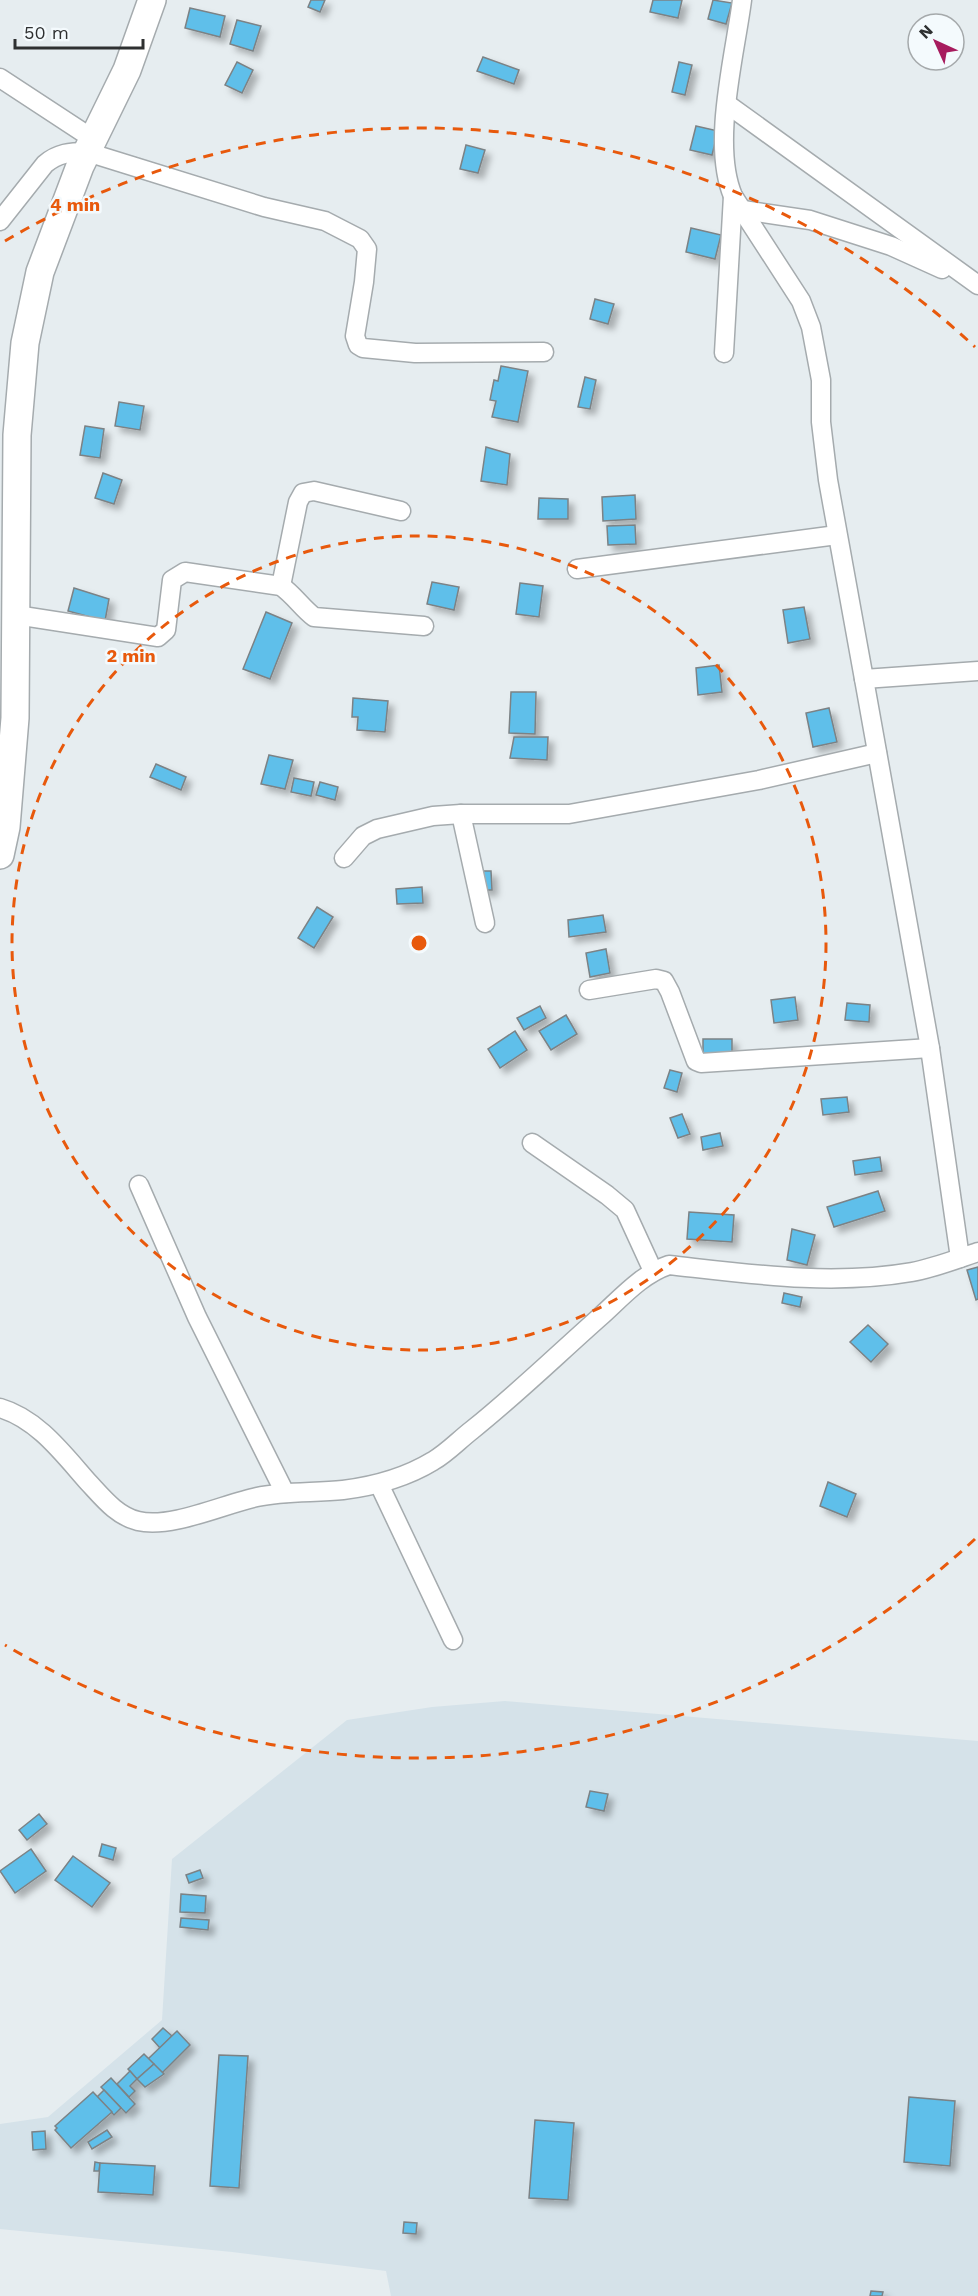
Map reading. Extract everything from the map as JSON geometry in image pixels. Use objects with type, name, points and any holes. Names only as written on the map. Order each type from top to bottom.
[{"type":"street","points":[[0,855],[6,827],[15,728],[17,435],[25,343],[40,272],[90,146],[127,70],[152,0]]},
{"type":"street","points":[[742,0],[727,104],[724,154],[729,186],[801,301],[811,327],[821,380],[821,422],[828,480],[930,1048],[960,1258]]},
{"type":"street","points":[[0,78],[90,146],[264,207],[325,221],[360,239],[367,249],[355,336],[358,345],[363,348],[415,353],[544,352]]},
{"type":"street","points":[[727,104],[978,285]]},
{"type":"street","points":[[0,221],[52,158],[90,146]]},
{"type":"street","points":[[738,203],[810,220],[891,246],[938,267],[978,291]]},
{"type":"street","points":[[724,353],[738,203]]},
{"type":"street","points":[[281,586],[298,502],[303,493],[314,491],[401,512]]},
{"type":"street","points":[[577,569],[837,535]]},
{"type":"street","points":[[16,615],[158,637],[166,630],[172,580],[185,572],[281,586],[314,617],[424,626]]},
{"type":"street","points":[[864,679],[978,671]]},
{"type":"street","points":[[344,858],[363,836],[377,829],[433,816],[569,814],[759,780],[877,753]]},
{"type":"street","points":[[461,814],[484,922]]},
{"type":"street","points":[[589,990],[656,979],[664,981],[696,1061],[701,1063],[930,1048]]},
{"type":"street","points":[[532,1143],[625,1210],[653,1271]]},
{"type":"street","points":[[139,1185],[197,1317],[285,1493]]},
{"type":"street","points":[[0,1408],[34,1425],[105,1502],[120,1514],[139,1521],[170,1521],[259,1496],[342,1490],[379,1484],[434,1461],[514,1397],[588,1327],[653,1271],[669,1265],[801,1278],[869,1277],[914,1272],[978,1252]]},
{"type":"street","points":[[379,1484],[453,1640]]},
{"type":"shaded area","points":[[505,1701],[978,1741],[978,2296],[391,2296],[386,2271],[232,2252],[0,2229],[0,2124],[48,2117],[162,2020],[172,1859],[347,1720],[432,1707]]},
{"type":"building","points":[[311,0],[325,0],[320,12],[308,7]]},
{"type":"building","points":[[653,0],[682,0],[678,18],[650,12]]},
{"type":"building","points":[[713,0],[732,3],[726,24],[708,19]]},
{"type":"building","points":[[190,8],[225,16],[220,37],[185,28]]},
{"type":"building","points":[[237,20],[261,26],[253,51],[230,44]]},
{"type":"building","points":[[483,57],[519,70],[514,84],[477,71]]},
{"type":"building","points":[[237,62],[253,70],[242,93],[225,85]]},
{"type":"building","points":[[679,62],[692,65],[685,95],[672,92]]},
{"type":"building","points":[[696,126],[718,131],[712,155],[690,150]]},
{"type":"building","points":[[466,145],[485,150],[478,173],[460,169]]},
{"type":"building","points":[[691,228],[721,235],[715,259],[686,252]]},
{"type":"building","points":[[595,299],[614,304],[608,324],[590,319]]},
{"type":"building","points":[[501,366],[528,371],[518,422],[492,417],[496,401],[490,400],[494,380],[498,381]]},
{"type":"building","points":[[585,377],[596,380],[590,409],[578,407]]},
{"type":"building","points":[[119,402],[144,406],[140,430],[115,426]]},
{"type":"building","points":[[85,426],[104,429],[100,458],[80,455]]},
{"type":"building","points":[[486,447],[510,454],[507,485],[481,481]]},
{"type":"building","points":[[103,473],[122,480],[114,504],[95,498]]},
{"type":"building","points":[[635,495],[636,519],[603,521],[602,497]]},
{"type":"building","points":[[539,498],[568,499],[568,519],[538,519]]},
{"type":"building","points":[[635,525],[636,544],[608,545],[607,526]]},
{"type":"building","points":[[432,582],[459,587],[454,610],[427,604]]},
{"type":"building","points":[[520,583],[543,586],[539,617],[516,614]]},
{"type":"building","points":[[74,588],[109,599],[105,621],[68,611]]},
{"type":"building","points":[[804,607],[810,639],[788,643],[783,610]]},
{"type":"building","points":[[266,612],[292,623],[270,679],[243,669]]},
{"type":"building","points":[[719,665],[722,692],[698,695],[696,668]]},
{"type":"building","points":[[511,692],[536,692],[535,734],[509,733]]},
{"type":"building","points":[[353,698],[388,701],[385,732],[357,730],[358,717],[352,717]]},
{"type":"building","points":[[829,708],[837,742],[813,747],[806,713]]},
{"type":"building","points":[[514,737],[548,737],[547,760],[510,758]]},
{"type":"building","points":[[269,755],[293,760],[285,789],[261,784]]},
{"type":"building","points":[[156,764],[186,777],[181,790],[150,777]]},
{"type":"building","points":[[294,778],[314,782],[311,796],[291,792]]},
{"type":"building","points":[[320,782],[338,787],[335,800],[316,795]]},
{"type":"building","points":[[481,871],[491,871],[492,890],[481,890]]},
{"type":"building","points":[[422,887],[423,903],[397,904],[396,889]]},
{"type":"building","points":[[317,907],[333,917],[314,948],[298,938]]},
{"type":"building","points":[[603,915],[606,932],[569,937],[568,920]]},
{"type":"building","points":[[606,949],[610,973],[590,977],[586,953]]},
{"type":"building","points":[[795,997],[798,1020],[774,1023],[771,1000]]},
{"type":"building","points":[[847,1003],[870,1005],[869,1022],[845,1020]]},
{"type":"building","points":[[540,1006],[546,1018],[524,1030],[517,1018]]},
{"type":"building","points":[[566,1015],[577,1034],[551,1050],[539,1031]]},
{"type":"building","points":[[515,1031],[527,1050],[500,1068],[488,1049]]},
{"type":"building","points":[[703,1039],[732,1039],[732,1056],[703,1056]]},
{"type":"building","points":[[670,1070],[682,1073],[677,1092],[664,1088]]},
{"type":"building","points":[[847,1097],[849,1112],[823,1115],[821,1099]]},
{"type":"building","points":[[682,1114],[690,1134],[678,1138],[670,1118]]},
{"type":"building","points":[[720,1133],[723,1146],[703,1150],[701,1137]]},
{"type":"building","points":[[880,1157],[882,1171],[855,1175],[853,1161]]},
{"type":"building","points":[[878,1191],[885,1211],[834,1227],[827,1207]]},
{"type":"building","points":[[689,1212],[734,1215],[732,1242],[687,1239]]},
{"type":"building","points":[[792,1229],[815,1235],[807,1265],[787,1260]]},
{"type":"building","points":[[978,1267],[978,1299],[976,1300],[967,1270]]},
{"type":"building","points":[[784,1293],[802,1297],[800,1307],[782,1303]]},
{"type":"building","points":[[868,1325],[888,1344],[871,1362],[850,1342]]},
{"type":"building","points":[[828,1482],[856,1494],[847,1517],[820,1506]]},
{"type":"building","points":[[590,1791],[608,1794],[604,1811],[586,1807]]},
{"type":"building","points":[[39,1814],[47,1824],[27,1840],[19,1830]]},
{"type":"building","points":[[102,1844],[116,1848],[113,1860],[99,1856]]},
{"type":"building","points":[[31,1849],[46,1871],[15,1893],[0,1871]]},
{"type":"building","points":[[73,1856],[110,1883],[92,1907],[55,1880]]},
{"type":"building","points":[[200,1870],[203,1878],[189,1883],[186,1875]]},
{"type":"building","points":[[181,1894],[206,1896],[205,1913],[180,1912]]},
{"type":"building","points":[[181,1918],[209,1920],[208,1930],[180,1927]]},
{"type":"building","points":[[163,2028],[172,2036],[160,2048],[152,2039]]},
{"type":"building","points":[[177,2031],[190,2045],[162,2073],[148,2059]]},
{"type":"building","points":[[144,2054],[154,2064],[137,2079],[128,2069]]},
{"type":"building","points":[[219,2055],[248,2056],[239,2188],[210,2186]]},
{"type":"building","points":[[154,2064],[164,2074],[145,2087],[137,2079]]},
{"type":"building","points":[[130,2071],[137,2079],[130,2086],[135,2091],[129,2097],[117,2084]]},
{"type":"building","points":[[111,2078],[135,2104],[126,2113],[101,2087]]},
{"type":"building","points":[[104,2090],[121,2108],[114,2115],[97,2097]]},
{"type":"building","points":[[93,2092],[112,2112],[71,2148],[55,2130],[57,2128],[55,2126]]},
{"type":"building","points":[[909,2097],[955,2101],[950,2166],[904,2162]]},
{"type":"building","points":[[535,2120],[574,2123],[568,2200],[529,2198]]},
{"type":"building","points":[[107,2130],[112,2137],[92,2149],[88,2142]]},
{"type":"building","points":[[45,2131],[46,2149],[33,2150],[32,2132]]},
{"type":"building","points":[[95,2162],[100,2163],[99,2171],[94,2171]]},
{"type":"building","points":[[100,2163],[155,2166],[153,2195],[98,2192]]},
{"type":"building","points":[[404,2222],[417,2223],[416,2234],[403,2233]]},
{"type":"building","points":[[871,2291],[883,2292],[882,2296],[870,2296]]}]
